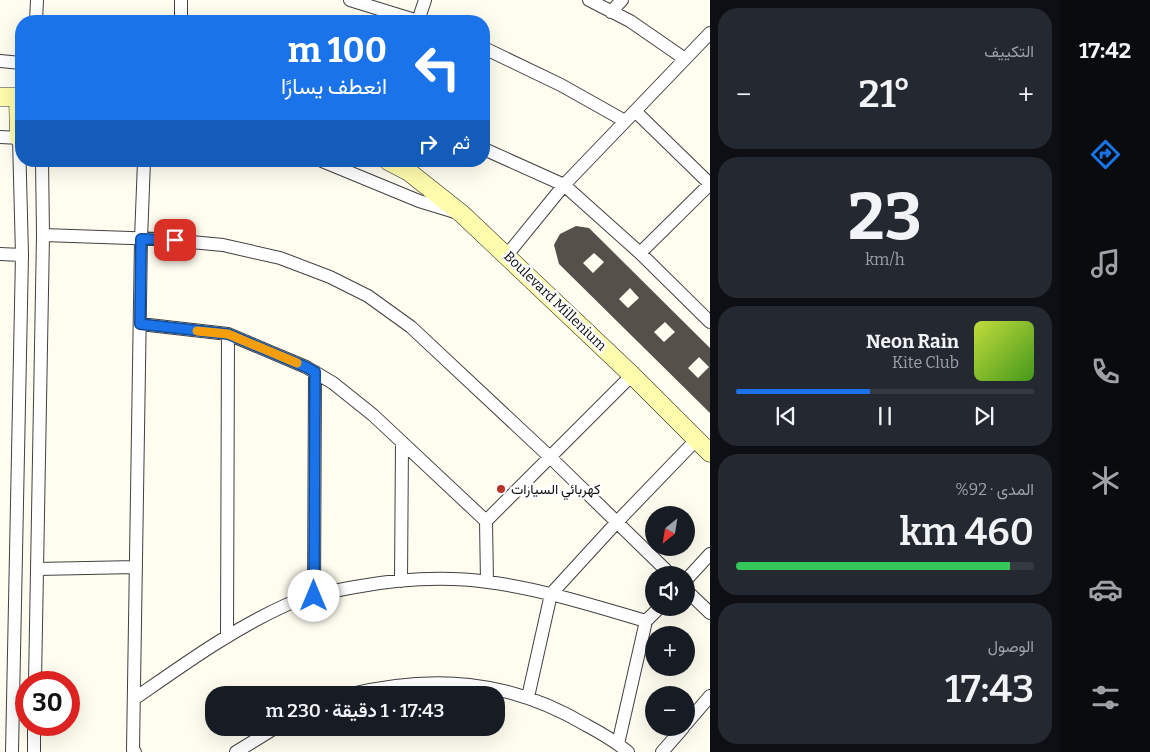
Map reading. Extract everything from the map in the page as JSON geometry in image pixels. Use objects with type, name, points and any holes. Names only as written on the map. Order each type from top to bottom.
[{"type":"main road","points":[[0,97],[15,97]]},
{"type":"main road","name":"Boulevard Millenium","points":[[399,167],[409,172],[462,214],[507,255],[710,453]]},
{"type":"street","points":[[36,15],[37,0]]},
{"type":"street","points":[[180,15],[181,0]]},
{"type":"street","points":[[350,0],[399,15]]},
{"type":"street","points":[[420,15],[425,0]]},
{"type":"street","points":[[589,0],[630,21],[685,59]]},
{"type":"street","points":[[611,12],[622,0]]},
{"type":"street","points":[[507,255],[564,185],[710,33]]},
{"type":"street","points":[[490,51],[561,85],[625,121]]},
{"type":"street","points":[[0,61],[15,62]]},
{"type":"street","points":[[635,111],[710,184],[640,253]]},
{"type":"street","points":[[0,137],[15,138]]},
{"type":"street","points":[[490,152],[564,185],[708,317]]},
{"type":"street","points":[[12,752],[22,254],[20,167]]},
{"type":"street","points":[[35,671],[43,235],[42,167]]},
{"type":"street","points":[[135,752],[133,750],[144,167]]},
{"type":"street","points":[[337,167],[419,200],[462,214]]},
{"type":"street","points":[[43,235],[223,245],[280,258],[330,277],[368,296],[411,327],[551,458],[662,566]]},
{"type":"street","points":[[0,254],[22,254]]},
{"type":"street","points":[[140,324],[228,334],[306,367],[346,394],[402,442],[486,521],[487,582]]},
{"type":"street","points":[[227,636],[228,334]]},
{"type":"street","points":[[314,596],[315,372]]},
{"type":"street","points":[[486,521],[632,375]]},
{"type":"street","points":[[528,697],[551,594],[696,440]]},
{"type":"street","points":[[401,581],[402,442]]},
{"type":"street","points":[[15,535],[37,535]]},
{"type":"street","points":[[695,570],[710,554]]},
{"type":"street","points":[[37,569],[136,567]]},
{"type":"street","points":[[134,699],[227,636],[288,604],[332,591],[376,583],[426,578],[487,582],[551,594],[646,621]]},
{"type":"street","points":[[695,599],[710,613]]},
{"type":"street","points":[[505,691],[528,697],[574,718],[623,748],[646,621],[651,616]]},
{"type":"street","points":[[389,686],[412,683],[484,686]]},
{"type":"street","points":[[695,714],[710,696]]},
{"type":"street","points":[[34,736],[34,752]]},
{"type":"street","points":[[236,752],[262,736]]},
{"type":"street","points":[[662,752],[676,736]]},
{"type":"building","points":[[576,226],[589,228],[710,348],[710,413],[559,264],[554,245],[560,234]],"holes":[[[594,253],[604,262],[593,273],[583,263]],[[630,288],[639,298],[628,308],[619,299]],[[665,322],[675,332],[664,342],[654,332]],[[699,357],[709,367],[698,378],[688,368]]]},
{"type":"slow traffic","points":[[197,331],[228,334],[297,363]]},
{"type":"place","name":"كهربائي السيارات","points":[[501,489]]},
{"type":"route","points":[[175,240],[141,239],[140,324],[228,334],[273,352],[315,372],[314,596]]}]
